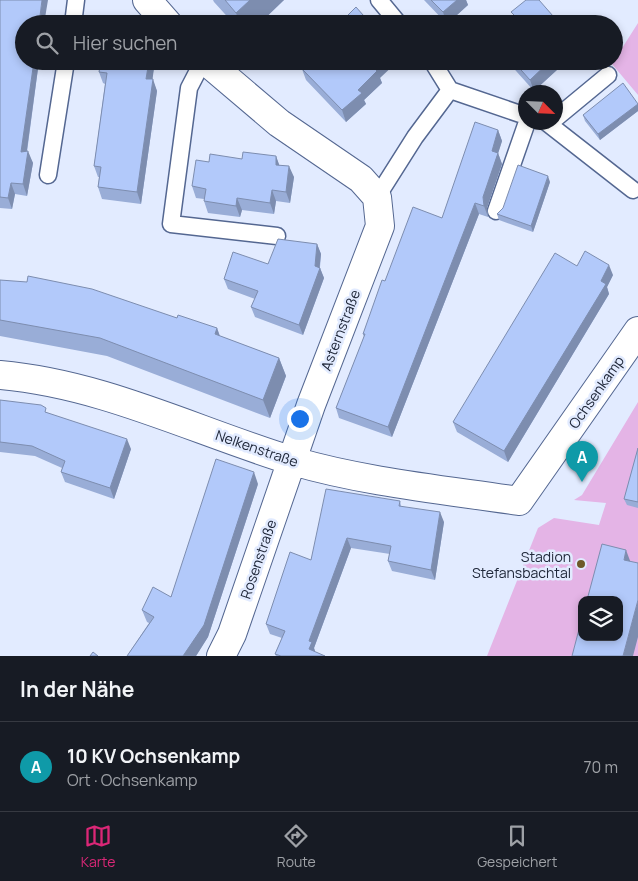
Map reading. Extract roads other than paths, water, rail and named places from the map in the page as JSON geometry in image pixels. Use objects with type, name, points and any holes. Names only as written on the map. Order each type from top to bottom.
[{"type":"street","points":[[147,0],[160,15]]},
{"type":"street","points":[[215,70],[279,123],[362,179],[377,198]]},
{"type":"street","name":"Asternstraße","points":[[292,461],[380,226],[377,198]]},
{"type":"street","name":"Ochsenkamp","points":[[519,501],[638,331]]},
{"type":"street","name":"Nelkenstraße","points":[[0,375],[79,388],[136,405],[292,461],[336,472],[519,501]]},
{"type":"street","name":"Rosenstraße","points":[[221,656],[232,634],[292,461]]},
{"type":"lane","points":[[74,15],[76,0]]},
{"type":"lane","points":[[379,0],[392,15]]},
{"type":"lane","points":[[48,175],[65,70]]},
{"type":"lane","points":[[199,70],[189,88],[171,224],[277,236]]},
{"type":"lane","points":[[438,70],[450,90],[518,113]]},
{"type":"lane","points":[[563,111],[608,75]]},
{"type":"lane","points":[[377,198],[415,137],[450,90]]},
{"type":"lane","points":[[496,211],[523,130]]},
{"type":"lane","points":[[560,130],[634,190]]},
{"type":"place","name":"10 KV Ochsenkamp","points":[[582,482]]},
{"type":"place","name":"Stadion Stefansbachtal","points":[[581,564]]}]
